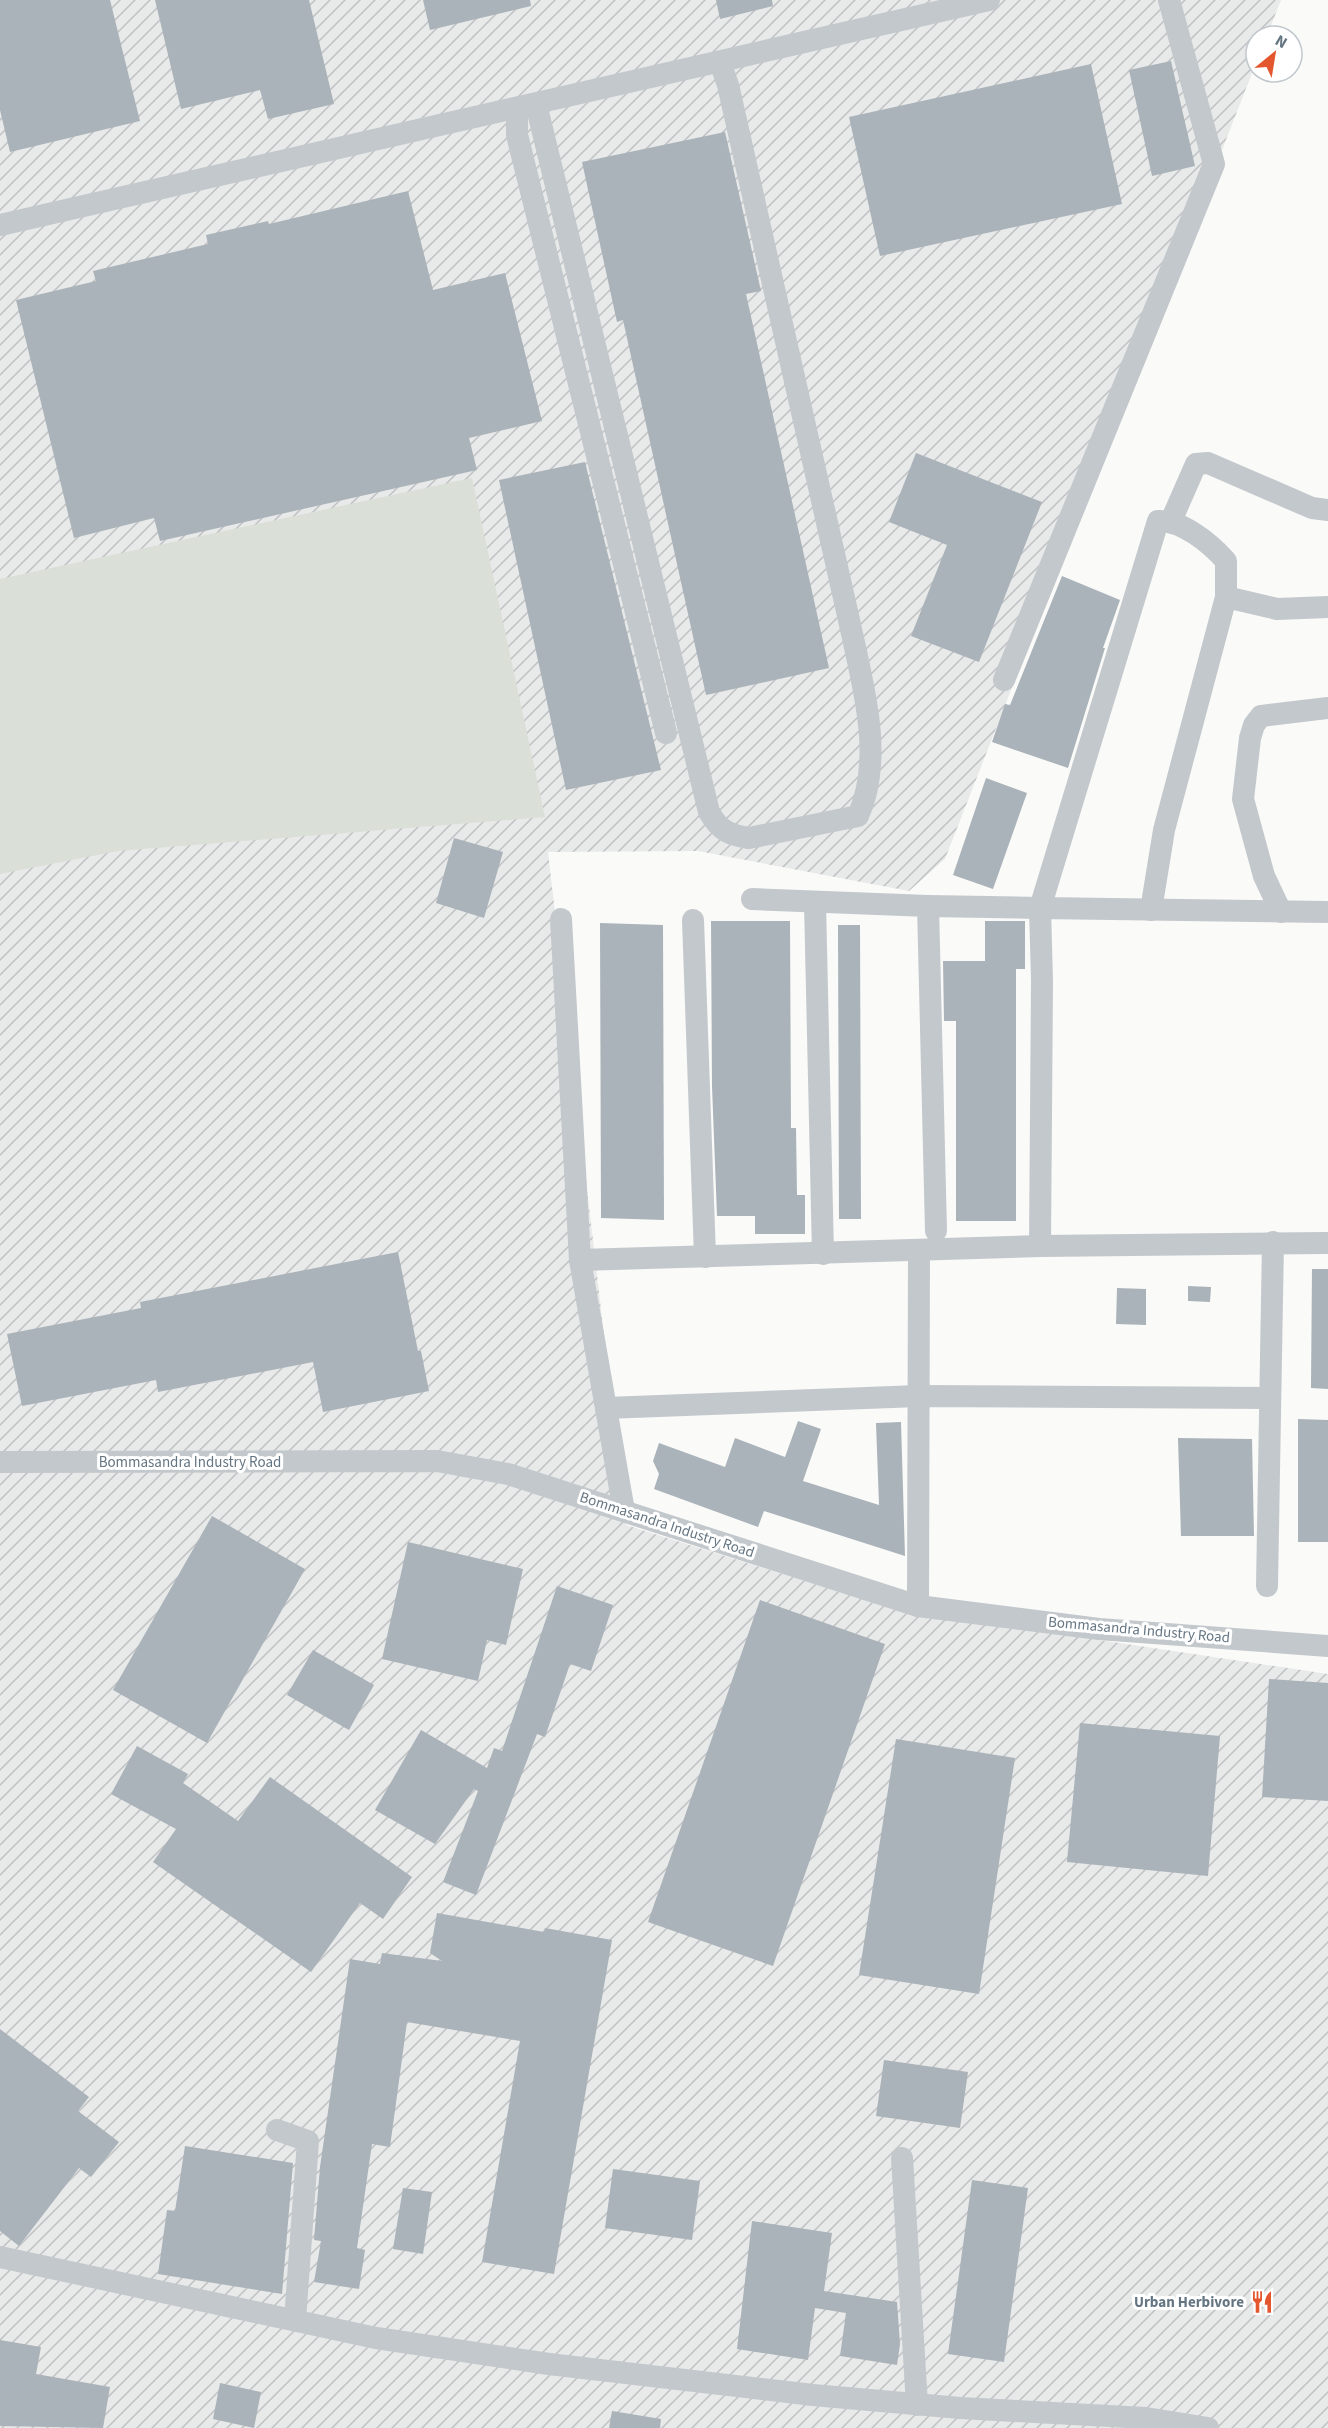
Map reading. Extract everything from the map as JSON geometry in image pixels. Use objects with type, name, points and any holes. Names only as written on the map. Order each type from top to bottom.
[{"type":"street","points":[[0,225],[989,0]]},
{"type":"street","points":[[1004,680],[1214,164],[1169,0]]},
{"type":"street","points":[[527,106],[709,812],[717,827],[733,836],[749,838],[858,816],[866,798],[871,775],[866,703],[729,85],[720,62]]},
{"type":"street","points":[[527,106],[517,135],[666,733]]},
{"type":"street","points":[[1171,521],[1196,464],[1208,463],[1312,508],[1328,510]]},
{"type":"street","points":[[1040,1246],[1042,981],[1040,908],[1158,521],[1171,521],[1215,548],[1226,561],[1226,597],[1164,830],[1151,910]]},
{"type":"street","points":[[1226,597],[1277,609],[1328,607]]},
{"type":"street","points":[[1281,912],[1264,876],[1243,799],[1250,738],[1254,725],[1261,716],[1328,708]]},
{"type":"street","points":[[752,899],[928,906],[1328,912]]},
{"type":"street","points":[[815,903],[823,1254]]},
{"type":"street","points":[[928,906],[936,1231]]},
{"type":"street","points":[[561,919],[580,1260],[624,1511]]},
{"type":"street","points":[[693,920],[705,1257]]},
{"type":"street","points":[[1267,1586],[1273,1242]]},
{"type":"street","points":[[580,1260],[1040,1246],[1328,1243]]},
{"type":"street","points":[[918,1606],[919,1251]]},
{"type":"street","points":[[606,1408],[918,1396],[1270,1398]]},
{"type":"street","name":"Bommasandra Industry Road","points":[[0,1462],[437,1461],[508,1474],[918,1606],[1099,1629],[1328,1646]]},
{"type":"street","points":[[277,2130],[308,2141],[295,2320]]},
{"type":"street","points":[[902,2158],[916,2404]]},
{"type":"street","points":[[0,2257],[283,2320],[295,2320],[376,2338],[561,2366],[678,2381],[916,2404],[1146,2418],[1208,2428]]},
{"type":"shaded area","points":[[0,0],[1281,0],[1272,24],[1244,24],[1244,84],[1248,84],[945,859],[909,891],[698,851],[548,852],[626,1525],[898,1610],[1328,1674],[1328,2428],[0,2428]]},
{"type":"shaded area","points":[[472,478],[545,817],[118,851],[0,874],[0,579]]},
{"type":"building","points":[[0,0],[110,0],[140,121],[10,152],[0,110]]},
{"type":"building","points":[[155,0],[309,0],[334,104],[268,119],[260,90],[181,109]]},
{"type":"building","points":[[423,0],[530,0],[531,6],[430,30]]},
{"type":"building","points":[[716,0],[772,0],[773,6],[720,19]]},
{"type":"building","points":[[1171,61],[1195,166],[1152,176],[1129,70]]},
{"type":"building","points":[[1091,64],[1122,204],[880,256],[849,117]]},
{"type":"building","points":[[725,132],[761,291],[746,294],[829,668],[706,695],[623,320],[617,322],[582,162]]},
{"type":"building","points":[[408,191],[433,290],[505,273],[542,421],[469,438],[477,470],[160,541],[154,518],[74,538],[16,300],[96,281],[93,271],[208,244],[206,235],[268,221],[269,224]]},
{"type":"building","points":[[916,453],[1042,502],[979,662],[911,636],[947,545],[889,522]]},
{"type":"building","points":[[585,462],[661,770],[566,790],[499,480]]},
{"type":"building","points":[[1062,576],[1120,600],[1103,648],[1105,648],[1068,768],[992,742],[1005,704],[1010,705]]},
{"type":"building","points":[[986,778],[1027,793],[993,889],[953,875]]},
{"type":"building","points":[[454,838],[503,852],[484,918],[436,903]]},
{"type":"building","points":[[711,921],[790,921],[791,1128],[796,1128],[797,1195],[805,1195],[805,1234],[755,1234],[755,1216],[717,1216],[712,1086]]},
{"type":"building","points":[[985,921],[1025,921],[1025,969],[1016,969],[1016,1221],[956,1221],[956,1021],[944,1021],[943,961],[985,961]]},
{"type":"building","points":[[600,923],[663,925],[664,1220],[601,1218]]},
{"type":"building","points":[[838,925],[860,925],[861,1219],[839,1219]]},
{"type":"building","points":[[398,1252],[418,1351],[421,1351],[429,1391],[323,1412],[313,1362],[158,1392],[156,1380],[22,1406],[7,1334],[141,1308],[140,1302]]},
{"type":"building","points":[[1312,1269],[1328,1269],[1328,1389],[1311,1388]]},
{"type":"building","points":[[1188,1286],[1211,1287],[1210,1302],[1188,1301]]},
{"type":"building","points":[[1117,1288],[1146,1289],[1146,1325],[1116,1324]]},
{"type":"building","points":[[1298,1419],[1328,1420],[1328,1542],[1298,1542]]},
{"type":"building","points":[[798,1421],[821,1429],[803,1481],[879,1505],[876,1423],[901,1422],[905,1556],[764,1511],[758,1527],[654,1489],[659,1474],[653,1461],[659,1443],[725,1467],[735,1438],[785,1457]]},
{"type":"building","points":[[1178,1438],[1252,1439],[1254,1536],[1181,1536]]},
{"type":"building","points":[[212,1516],[305,1569],[207,1743],[113,1690]]},
{"type":"building","points":[[408,1542],[523,1569],[506,1645],[487,1640],[478,1681],[382,1659]]},
{"type":"building","points":[[557,1586],[613,1605],[591,1671],[570,1664],[545,1737],[537,1734],[476,1895],[443,1882],[478,1791],[474,1789],[435,1844],[375,1810],[421,1730],[487,1768],[494,1748],[502,1751]]},
{"type":"building","points":[[760,1600],[885,1644],[773,1966],[648,1922]]},
{"type":"building","points":[[313,1650],[374,1685],[349,1730],[287,1695]]},
{"type":"building","points":[[1269,1679],[1328,1683],[1328,1801],[1262,1797]]},
{"type":"building","points":[[1080,1723],[1220,1736],[1208,1876],[1067,1862]]},
{"type":"building","points":[[896,1739],[1015,1758],[979,1994],[859,1975]]},
{"type":"building","points":[[137,1746],[188,1774],[183,1783],[238,1821],[270,1777],[412,1877],[383,1919],[360,1903],[311,1972],[153,1862],[176,1829],[111,1794]]},
{"type":"building","points":[[437,1913],[544,1932],[545,1928],[612,1940],[554,2274],[482,2262],[520,2041],[407,2022],[390,2147],[372,2144],[357,2248],[365,2250],[359,2289],[314,2282],[321,2241],[314,2240],[320,2167],[350,1959],[380,1964],[382,1953],[442,1961],[430,1953]]},
{"type":"building","points":[[0,2029],[89,2097],[78,2111],[119,2142],[91,2177],[79,2168],[19,2246],[0,2231]]},
{"type":"building","points":[[884,2060],[968,2072],[960,2128],[876,2116]]},
{"type":"building","points":[[185,2146],[293,2163],[282,2294],[158,2274],[167,2210],[175,2211]]},
{"type":"building","points":[[613,2169],[700,2181],[692,2240],[605,2228]]},
{"type":"building","points":[[972,2180],[1028,2188],[1004,2362],[948,2354]]},
{"type":"building","points":[[403,2188],[432,2192],[423,2254],[393,2249]]},
{"type":"building","points":[[752,2221],[832,2233],[824,2291],[897,2302],[900,2344],[897,2365],[840,2356],[846,2313],[815,2308],[808,2360],[737,2349]]},
{"type":"building","points":[[0,2340],[41,2347],[36,2374],[110,2387],[103,2428],[0,2426]]},
{"type":"building","points":[[220,2383],[261,2392],[254,2428],[213,2419]]},
{"type":"building","points":[[612,2411],[661,2419],[660,2428],[609,2428]]},
{"type":"place","name":"Urban Herbivore","points":[[1262,2302]]}]
